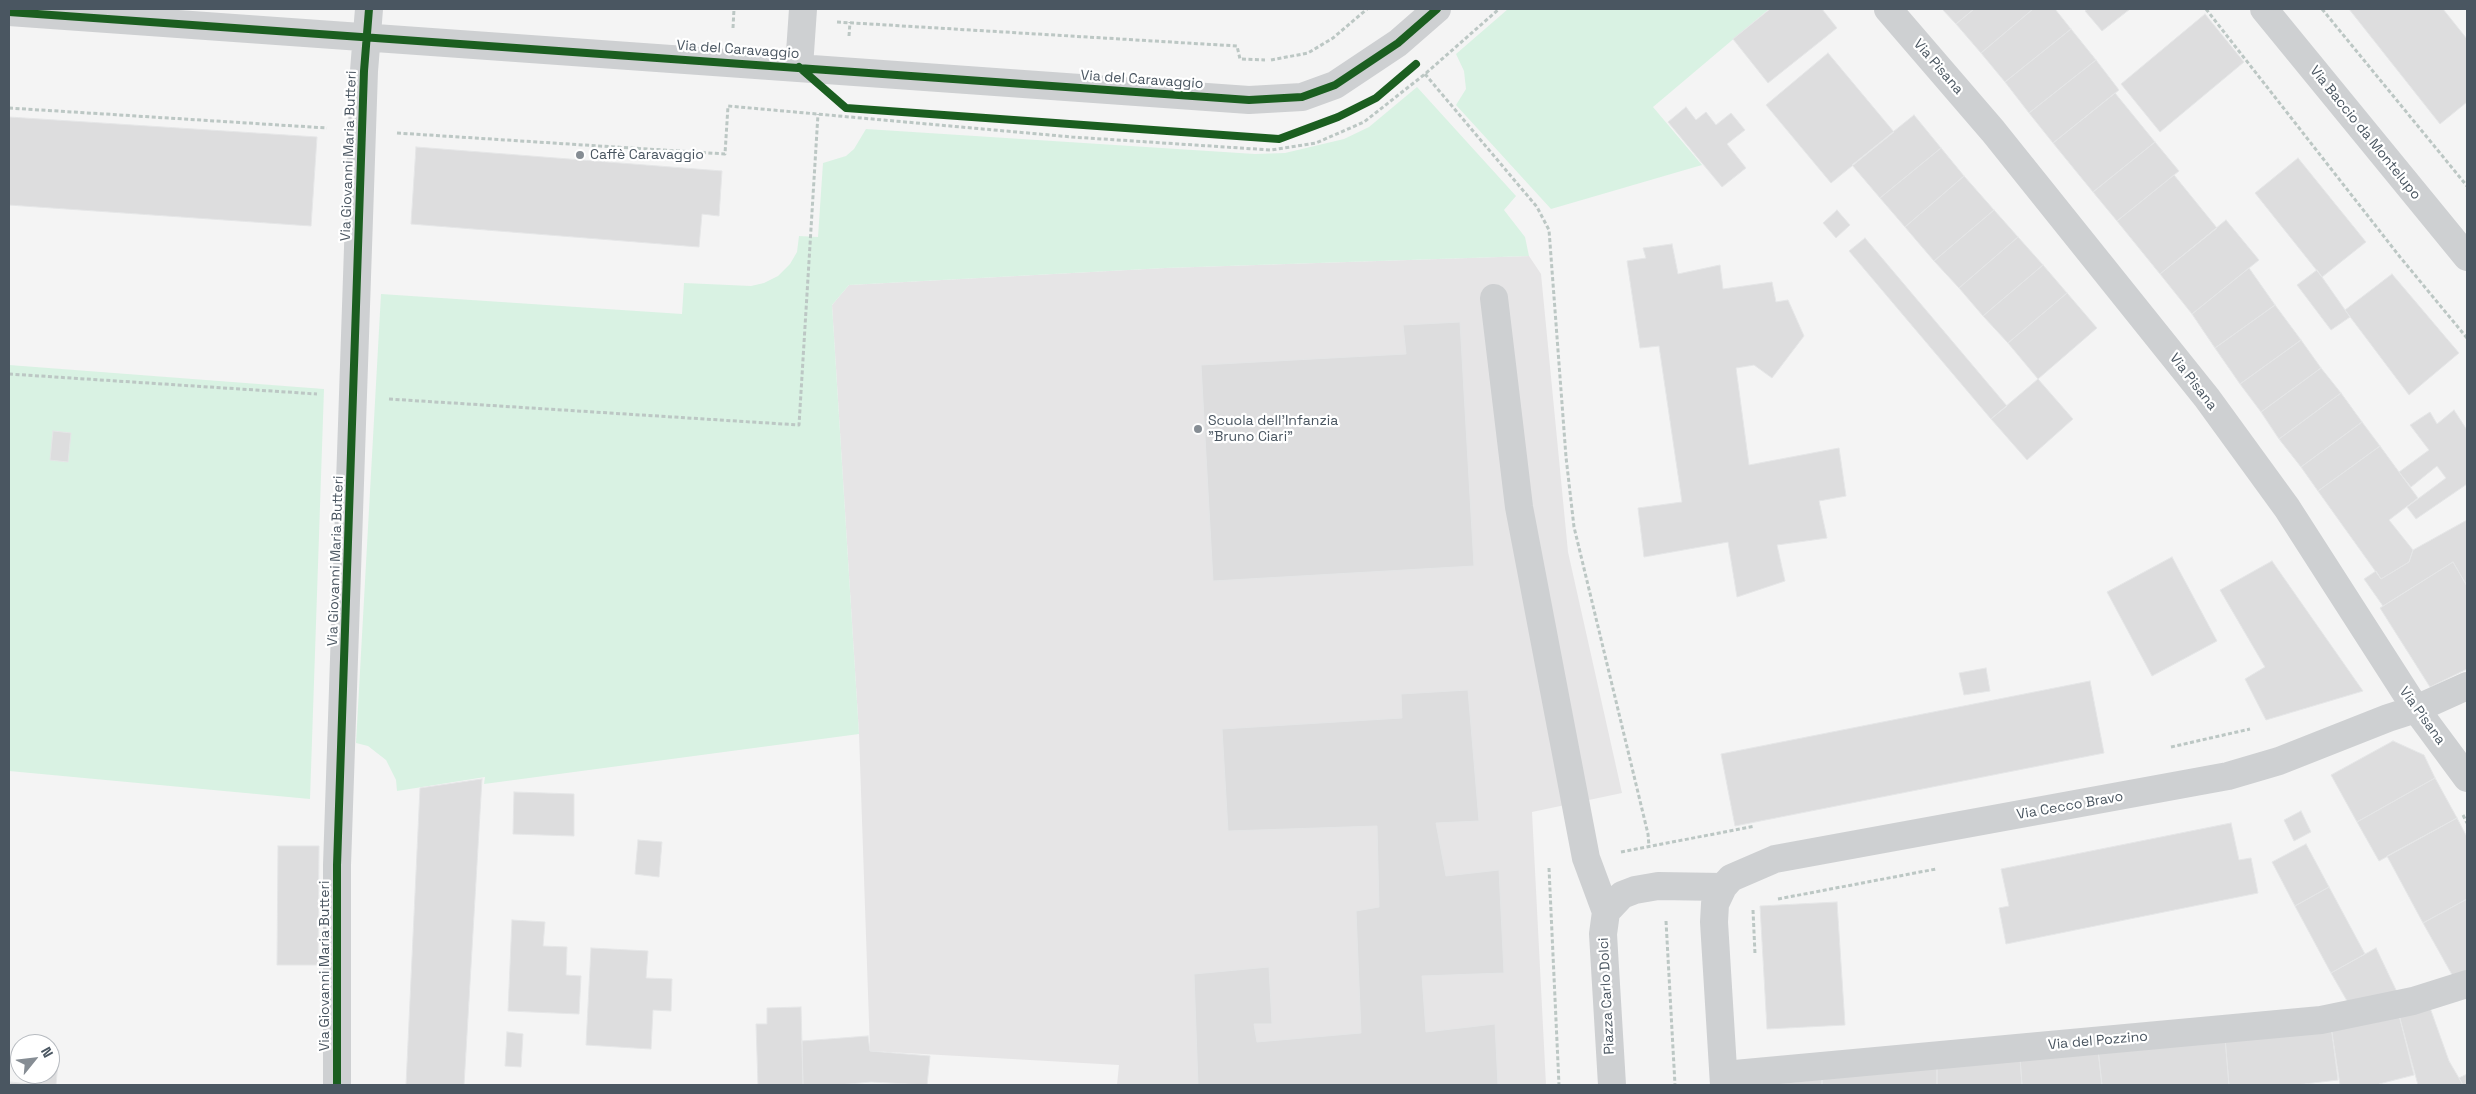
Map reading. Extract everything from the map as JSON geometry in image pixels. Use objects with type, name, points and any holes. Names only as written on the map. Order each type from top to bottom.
[{"type":"street","name":"Via Giovanni Maria Butteri","points":[[337,1085],[338,855],[366,37],[369,9]]},
{"type":"street","points":[[799,67],[803,9]]},
{"type":"street","name":"Via del Caravaggio","points":[[9,12],[799,67],[1220,99],[1269,100],[1302,97],[1324,90],[1345,80],[1398,43],[1437,9]]},
{"type":"street","name":"Via Pisana","points":[[1888,9],[1993,132],[2207,398],[2286,508],[2416,709],[2467,778]]},
{"type":"street","name":"Via Baccio da Montelupo","points":[[2264,9],[2467,257]]},
{"type":"street","points":[[1494,298],[1519,507],[1586,858],[1606,912],[1622,895],[1658,886],[1723,887]]},
{"type":"street","name":"Via Cecco Bravo","points":[[1723,887],[1731,878],[1739,873],[1775,860],[2228,776],[2279,761],[2388,718],[2416,709],[2467,686]]},
{"type":"street","name":"Via del Pozzino","points":[[1723,887],[1715,904],[1714,922],[1724,1080],[2321,1020],[2413,1001],[2467,984]]},
{"type":"street","name":"Piazza Carlo Dolci","points":[[1606,912],[1603,934],[1612,1085]]},
{"type":"path","points":[[733,33],[734,9]]},
{"type":"path","points":[[831,21],[1238,46],[1240,59],[1269,61],[1308,53],[1333,38],[1367,9]]},
{"type":"path","points":[[2206,9],[2400,256],[2467,338]]},
{"type":"path","points":[[2322,9],[2467,186]]},
{"type":"path","points":[[1398,43],[1537,207],[1549,230],[1566,457],[1574,527],[1648,834],[1649,846]]},
{"type":"path","points":[[391,132],[725,154],[728,106],[1072,137]]},
{"type":"path","points":[[9,108],[330,128]]},
{"type":"path","points":[[846,108],[866,110]]},
{"type":"path","points":[[9,374],[799,425],[818,114]]},
{"type":"path","points":[[2458,807],[2467,823]]},
{"type":"path","points":[[1772,900],[1937,869]]},
{"type":"path","points":[[1658,886],[1666,921],[1675,1085]]},
{"type":"path","points":[[1753,904],[1755,964]]},
{"type":"shaded area","points":[[1529,256],[1541,274],[1568,552],[1622,793],[1532,812],[1546,1085],[1117,1085],[1119,1065],[870,1051],[859,734],[832,305],[849,285],[1165,268]]},
{"type":"green space","points":[[1508,9],[1769,9],[1653,107],[1702,165],[1551,209],[1456,105],[1466,89],[1464,71],[1456,54]]},
{"type":"green space","points":[[1417,87],[1516,196],[1504,210],[1525,237],[1529,256],[1165,268],[849,285],[832,305],[859,734],[484,784],[485,777],[397,791],[396,780],[386,760],[368,746],[356,743],[381,294],[682,314],[684,283],[751,286],[764,283],[778,276],[790,264],[797,252],[799,236],[818,237],[823,163],[846,156],[854,149],[866,129],[1255,154],[1285,153],[1344,139],[1369,127]]},
{"type":"green space","points":[[9,365],[324,389],[310,799],[9,771]]},
{"type":"building","points":[[1770,9],[1822,9],[1837,28],[1768,83],[1733,39]]},
{"type":"building","points":[[1942,9],[1974,9],[1956,24]]},
{"type":"building","points":[[1974,9],[2033,9],[1981,53],[1956,24]]},
{"type":"building","points":[[2033,9],[2055,9],[2071,29],[2005,82],[1981,53]]},
{"type":"building","points":[[2088,9],[2130,9],[2102,31],[2085,11]]},
{"type":"building","points":[[2349,9],[2443,9],[2467,39],[2467,102],[2440,124]]},
{"type":"building","points":[[2205,14],[2244,62],[2160,132],[2121,84]]},
{"type":"building","points":[[2071,29],[2096,60],[2029,113],[2005,82]]},
{"type":"building","points":[[1828,53],[1894,132],[1831,183],[1766,105]]},
{"type":"building","points":[[2096,60],[2119,90],[2053,143],[2029,113]]},
{"type":"building","points":[[2115,93],[2155,142],[2093,192],[2053,143]]},
{"type":"building","points":[[1686,107],[1696,120],[1706,112],[1716,125],[1731,113],[1745,130],[1727,144],[1746,168],[1722,187],[1668,122]]},
{"type":"building","points":[[1914,115],[1941,148],[1880,198],[1852,165]]},
{"type":"building","points":[[9,117],[317,137],[311,226],[9,205]]},
{"type":"building","points":[[2155,142],[2179,171],[2117,221],[2093,192]]},
{"type":"building","points":[[416,147],[722,171],[719,216],[702,214],[699,247],[411,224]]},
{"type":"building","points":[[1941,148],[1964,176],[1905,227],[1880,198]]},
{"type":"building","points":[[2298,158],[2366,242],[2322,277],[2255,193]]},
{"type":"building","points":[[2174,175],[2217,228],[2160,274],[2117,221]]},
{"type":"building","points":[[1964,176],[1994,210],[1934,261],[1905,227]]},
{"type":"building","points":[[1837,210],[1850,225],[1836,238],[1823,223]]},
{"type":"building","points":[[1994,210],[2018,237],[1959,288],[1934,261]]},
{"type":"building","points":[[2226,220],[2259,260],[2192,314],[2160,274]]},
{"type":"building","points":[[2018,237],[2043,265],[1983,316],[1959,288]]},
{"type":"building","points":[[1865,238],[2007,406],[1991,419],[1849,251]]},
{"type":"building","points":[[1672,244],[1678,274],[1720,265],[1723,289],[1772,282],[1776,302],[1788,300],[1804,336],[1772,378],[1754,365],[1736,368],[1749,465],[1839,448],[1846,496],[1819,501],[1827,538],[1777,545],[1785,581],[1737,597],[1728,542],[1644,557],[1638,508],[1682,502],[1659,346],[1640,348],[1627,261],[1646,258],[1643,248]]},
{"type":"building","points":[[2043,265],[2067,293],[2008,343],[1983,316]]},
{"type":"building","points":[[2249,268],[2275,305],[2215,348],[2192,314]]},
{"type":"building","points":[[2317,270],[2350,317],[2331,330],[2297,285]]},
{"type":"building","points":[[2392,274],[2459,353],[2409,395],[2345,310]]},
{"type":"building","points":[[2067,293],[2097,328],[2038,379],[2008,343]]},
{"type":"building","points":[[2275,305],[2301,340],[2240,384],[2215,348]]},
{"type":"building","points":[[1460,322],[1474,566],[1213,581],[1201,365],[1406,354],[1403,325]]},
{"type":"building","points":[[2301,340],[2321,368],[2261,412],[2240,384]]},
{"type":"building","points":[[2321,368],[2341,393],[2279,439],[2261,412]]},
{"type":"building","points":[[2038,379],[2073,419],[2027,460],[1991,419]]},
{"type":"building","points":[[2341,393],[2362,422],[2301,467],[2279,439]]},
{"type":"building","points":[[2454,410],[2467,430],[2467,484],[2416,519],[2407,507],[2446,478],[2437,466],[2411,487],[2399,472],[2429,450],[2410,425],[2430,412],[2437,424]]},
{"type":"building","points":[[2362,422],[2380,446],[2318,491],[2301,467]]},
{"type":"building","points":[[53,431],[71,433],[68,462],[50,460]]},
{"type":"building","points":[[2380,446],[2418,498],[2389,520],[2413,550],[2409,562],[2381,579],[2318,491]]},
{"type":"building","points":[[2467,520],[2467,586],[2453,562],[2383,606],[2364,579],[2376,571],[2381,579],[2409,562],[2413,550]]},
{"type":"building","points":[[2172,557],[2217,641],[2152,676],[2107,592]]},
{"type":"building","points":[[2272,561],[2363,691],[2266,720],[2245,679],[2265,667],[2220,590]]},
{"type":"building","points":[[2453,562],[2467,586],[2467,669],[2430,687],[2380,608]]},
{"type":"building","points":[[1986,668],[1990,691],[1964,695],[1959,673]]},
{"type":"building","points":[[2090,681],[2104,753],[1735,826],[1721,754]]},
{"type":"building","points":[[1468,690],[1479,821],[1436,823],[1446,876],[1499,870],[1504,973],[1422,976],[1426,1032],[1495,1024],[1498,1085],[1198,1085],[1194,974],[1269,967],[1272,1024],[1254,1024],[1257,1042],[1361,1033],[1356,911],[1379,907],[1377,826],[1228,831],[1222,729],[1402,718],[1401,694]]},
{"type":"building","points":[[2393,741],[2424,755],[2435,778],[2357,822],[2331,775]]},
{"type":"building","points":[[2435,778],[2457,818],[2379,861],[2357,822]]},
{"type":"building","points":[[482,779],[464,1085],[406,1085],[420,788]]},
{"type":"building","points":[[514,792],[574,794],[574,836],[513,834]]},
{"type":"building","points":[[2301,811],[2311,832],[2294,841],[2284,820]]},
{"type":"building","points":[[2457,818],[2467,837],[2467,899],[2423,923],[2387,856]]},
{"type":"building","points":[[2231,823],[2239,860],[2251,858],[2258,893],[2006,944],[1999,908],[2009,906],[2001,869]]},
{"type":"building","points":[[638,840],[662,842],[659,877],[635,874]]},
{"type":"building","points":[[2306,844],[2329,887],[2295,906],[2272,862]]},
{"type":"building","points":[[278,846],[319,846],[318,965],[277,965]]},
{"type":"building","points":[[2329,887],[2365,954],[2331,973],[2295,906]]},
{"type":"building","points":[[2467,899],[2467,974],[2455,980],[2423,923]]},
{"type":"building","points":[[1837,902],[1845,1025],[1767,1029],[1760,906]]},
{"type":"building","points":[[512,920],[545,922],[543,946],[567,947],[566,975],[581,976],[579,1014],[508,1011]]},
{"type":"building","points":[[591,948],[648,951],[646,978],[672,979],[671,1011],[653,1010],[651,1049],[586,1045]]},
{"type":"building","points":[[2376,948],[2397,992],[2350,1006],[2331,973]]},
{"type":"building","points":[[2429,1005],[2449,1061],[2463,1085],[2418,1085],[2398,1011]]},
{"type":"building","points":[[801,1007],[803,1085],[758,1085],[756,1024],[767,1024],[767,1008]]},
{"type":"building","points":[[2398,1011],[2414,1075],[2379,1085],[2340,1085],[2331,1026]]},
{"type":"building","points":[[2331,1026],[2338,1080],[2296,1085],[2229,1085],[2225,1038]]},
{"type":"building","points":[[507,1032],[523,1034],[521,1067],[505,1066]]},
{"type":"building","points":[[868,1036],[870,1051],[930,1056],[927,1085],[871,1082],[838,1085],[803,1085],[802,1041]]},
{"type":"building","points":[[2225,1038],[2229,1085],[2102,1085],[2098,1050]]},
{"type":"building","points":[[2098,1050],[2102,1085],[2022,1085],[2020,1058]]},
{"type":"building","points":[[2020,1058],[2022,1085],[1937,1085],[1937,1067]]},
{"type":"building","points":[[1937,1067],[1937,1085],[1822,1085],[1822,1079]]},
{"type":"building","points":[[2467,1074],[2467,1085],[2463,1085],[2459,1078]]},
{"type":"building","points":[[1822,1079],[1822,1085],[1766,1085]]},
{"type":"building","points":[[10,1084],[56,1084],[56,1085]]},
{"type":"cycle path","points":[[337,1085],[337,865],[364,71],[369,9]]},
{"type":"cycle path","points":[[9,12],[1249,100],[1302,97],[1335,85],[1398,43],[1437,9]]},
{"type":"cycle path","points":[[799,67],[846,108],[1279,139],[1338,117],[1376,98],[1416,64]]},
{"type":"place","name":"Caffè Caravaggio","points":[[580,155]]},
{"type":"place","name":"Scuola dell'Infanzia \"Bruno Ciari\"","points":[[1198,429]]}]
